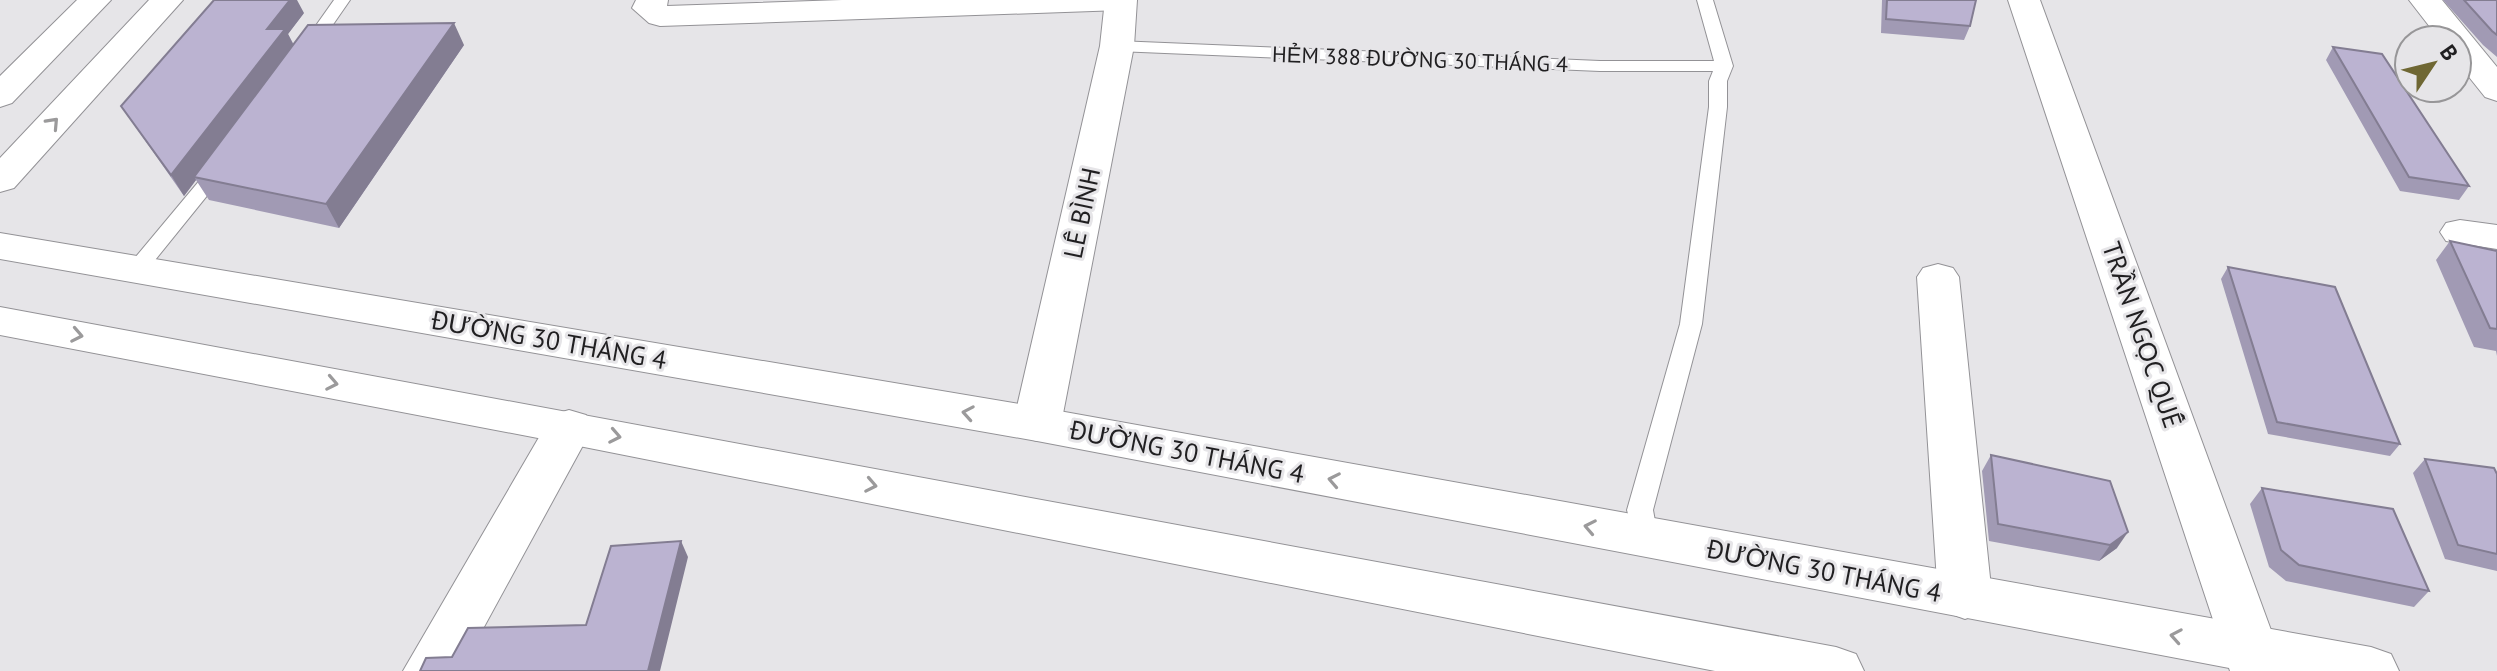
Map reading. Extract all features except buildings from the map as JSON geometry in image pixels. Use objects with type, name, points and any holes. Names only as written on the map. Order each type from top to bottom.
[{"type":"main road","points":[[0,96],[95,0]]},
{"type":"main road","points":[[0,180],[167,0]]},
{"type":"main road","points":[[652,0],[648,8],[660,16],[1121,0]]},
{"type":"main road","name":"LÊ BÌNH","points":[[1037,424],[1117,46],[1121,0]]},
{"type":"main road","name":"TRẦN NGỌC QUẾ","points":[[2024,0],[2255,661]]},
{"type":"main road","points":[[2425,0],[2444,24]]},
{"type":"main road","points":[[2473,60],[2497,90]]},
{"type":"main road","name":"ĐƯỜNG 30 THÁNG 4","points":[[0,246],[1037,424],[1965,597],[2255,661],[2371,671]]},
{"type":"main road","points":[[1938,277],[1965,597]]},
{"type":"main road","points":[[0,321],[569,427],[1836,671]]},
{"type":"main road","points":[[431,671],[569,427]]},
{"type":"lane","points":[[297,63],[342,0]]},
{"type":"lane","points":[[1645,538],[1640,510],[1691,324],[1718,107],[1718,81],[1724,66],[1705,0]]},
{"type":"lane","name":"HẺM 388 ĐƯỜNG 30 THÁNG 4","points":[[1117,46],[1600,66],[1724,66]]},
{"type":"lane","points":[[136,270],[233,151]]}]
